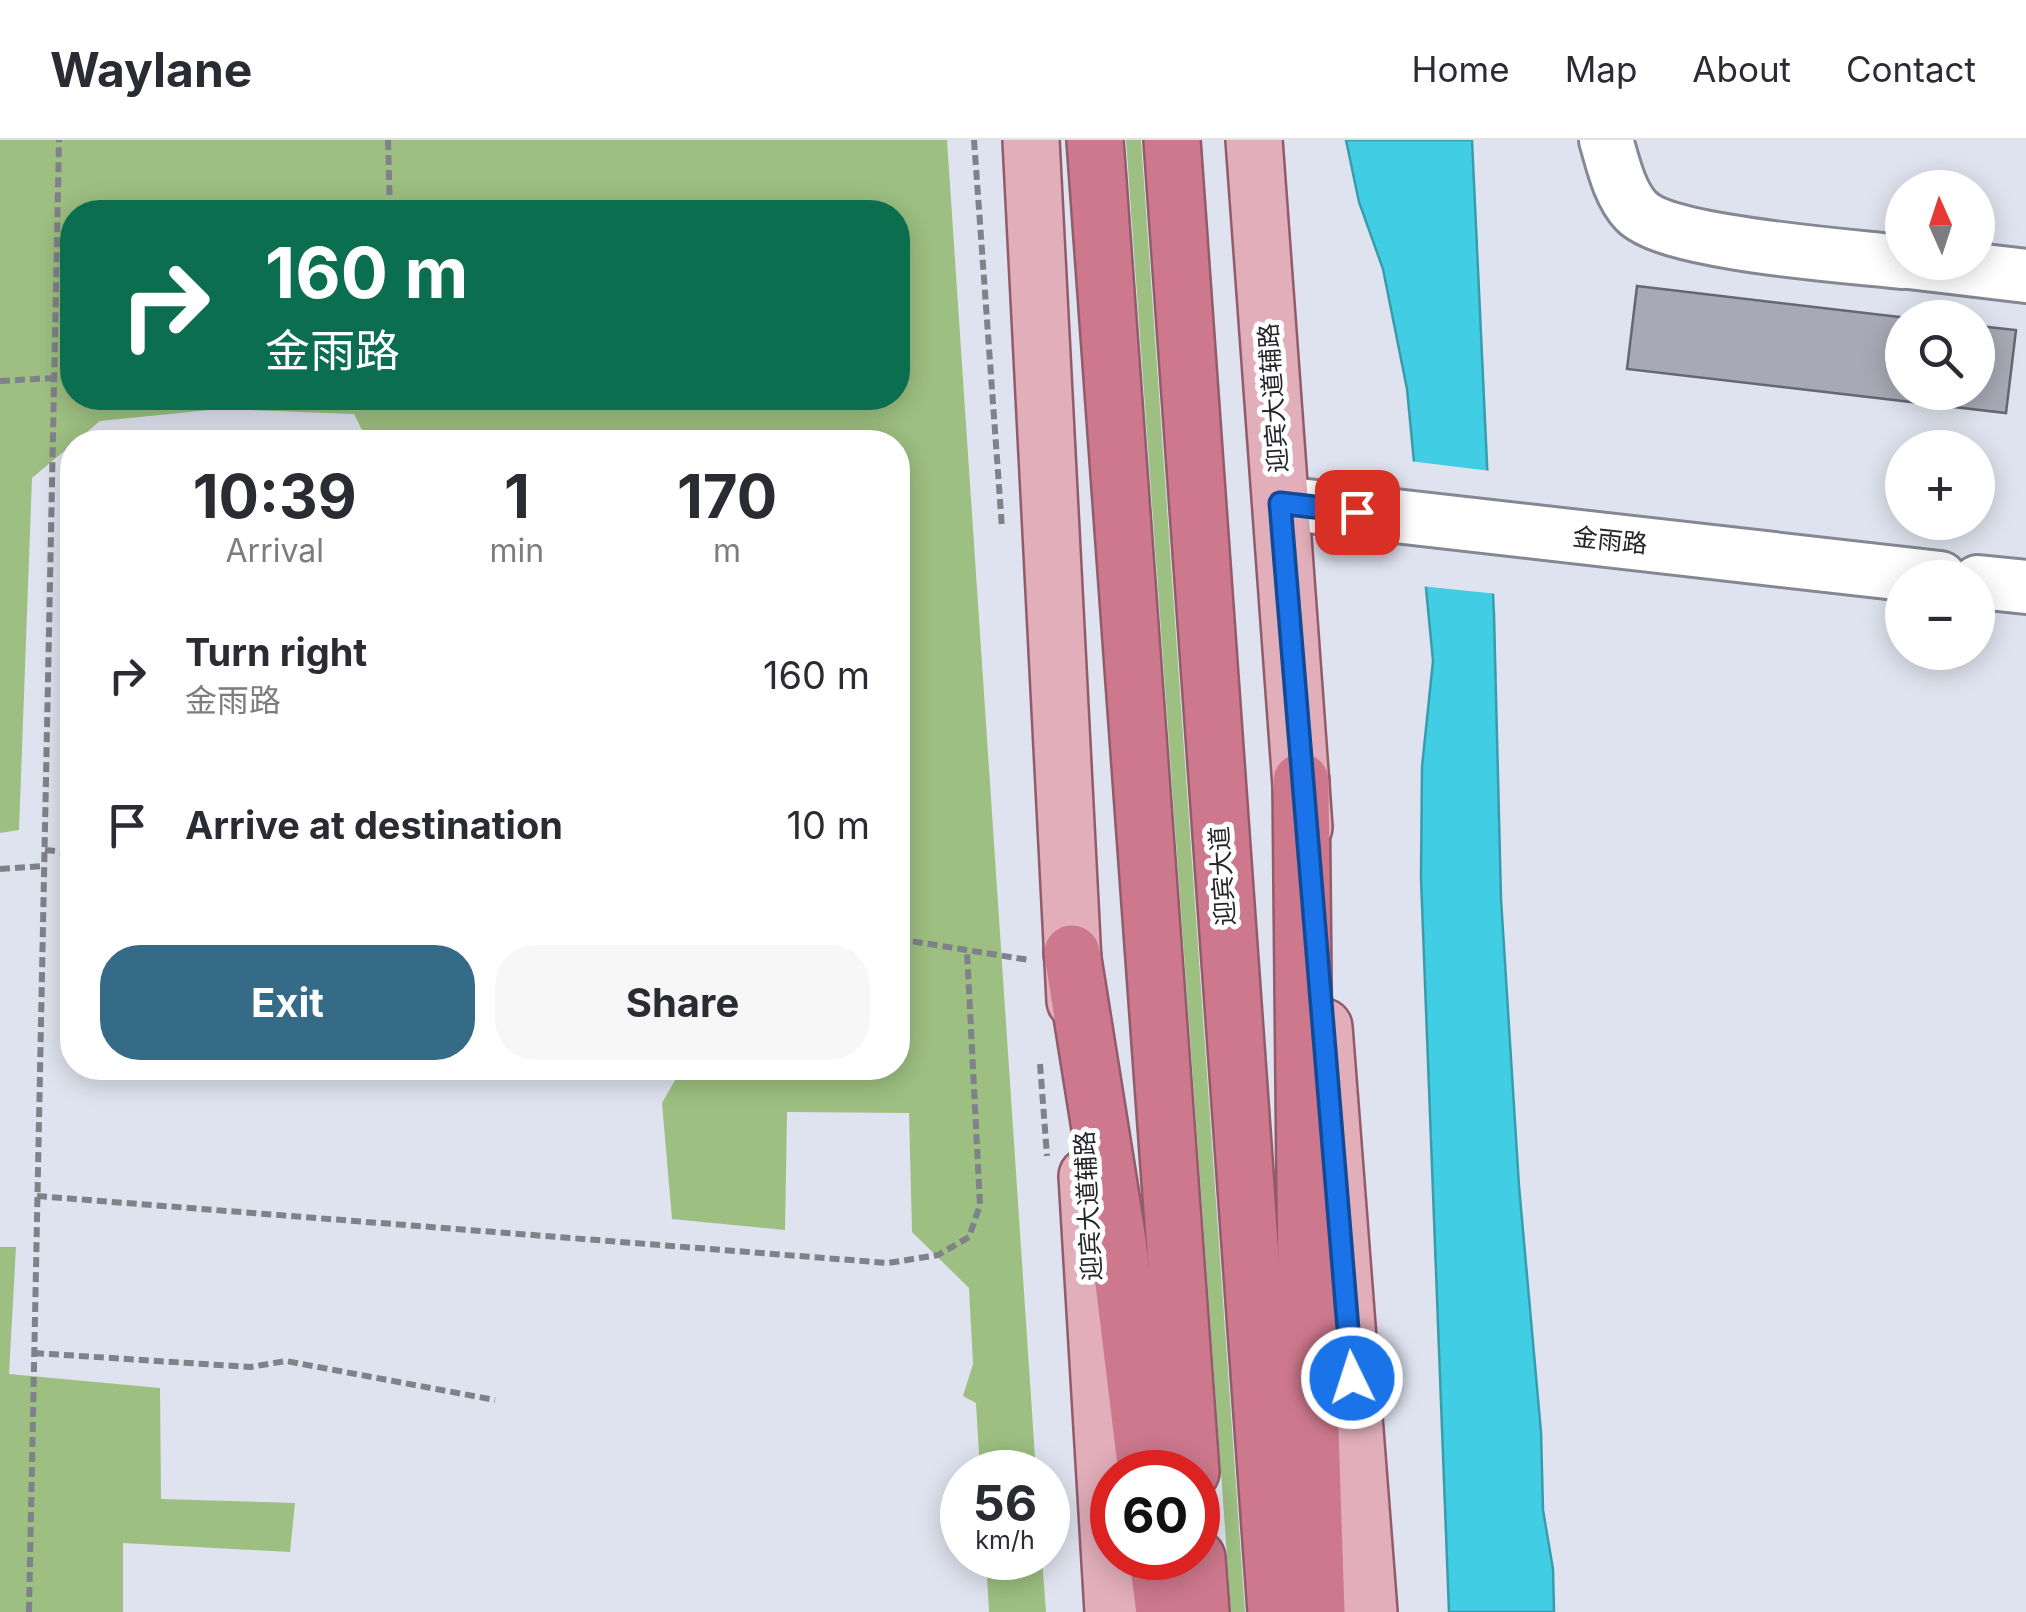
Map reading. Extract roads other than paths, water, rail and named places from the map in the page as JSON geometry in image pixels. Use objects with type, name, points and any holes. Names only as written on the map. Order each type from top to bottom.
[{"type":"highway","points":[[1095,140],[1189,1450]]},
{"type":"highway","name":"迎宾大道","points":[[1172,140],[1276,1612]]},
{"type":"highway","points":[[1301,782],[1306,1298],[1316,1612]]},
{"type":"highway","points":[[1052,957],[1118,1241],[1143,1450]]},
{"type":"highway","points":[[1160,1580],[1164,1612]]},
{"type":"highway","points":[[1198,1580],[1200,1612]]},
{"type":"main road","name":"迎宾大道辅路","points":[[1030,140],[1052,957],[1113,1612]]},
{"type":"main road","name":"迎宾大道辅路","points":[[1254,140],[1301,782],[1336,1144],[1369,1612]]},
{"type":"street","points":[[1606,140],[1617,177],[1637,211],[1651,220],[1739,242],[1885,259]]},
{"type":"street","points":[[1995,272],[2026,276]]},
{"type":"street","name":"金雨路","points":[[1280,503],[1885,572]]},
{"type":"street","points":[[1995,584],[2026,587]]},
{"type":"water","points":[[1346,140],[1472,140],[1494,615],[1501,899],[1519,1186],[1541,1432],[1543,1510],[1553,1569],[1554,1612],[1449,1612],[1421,878],[1422,767],[1433,661],[1407,389],[1383,269],[1359,202]]}]
